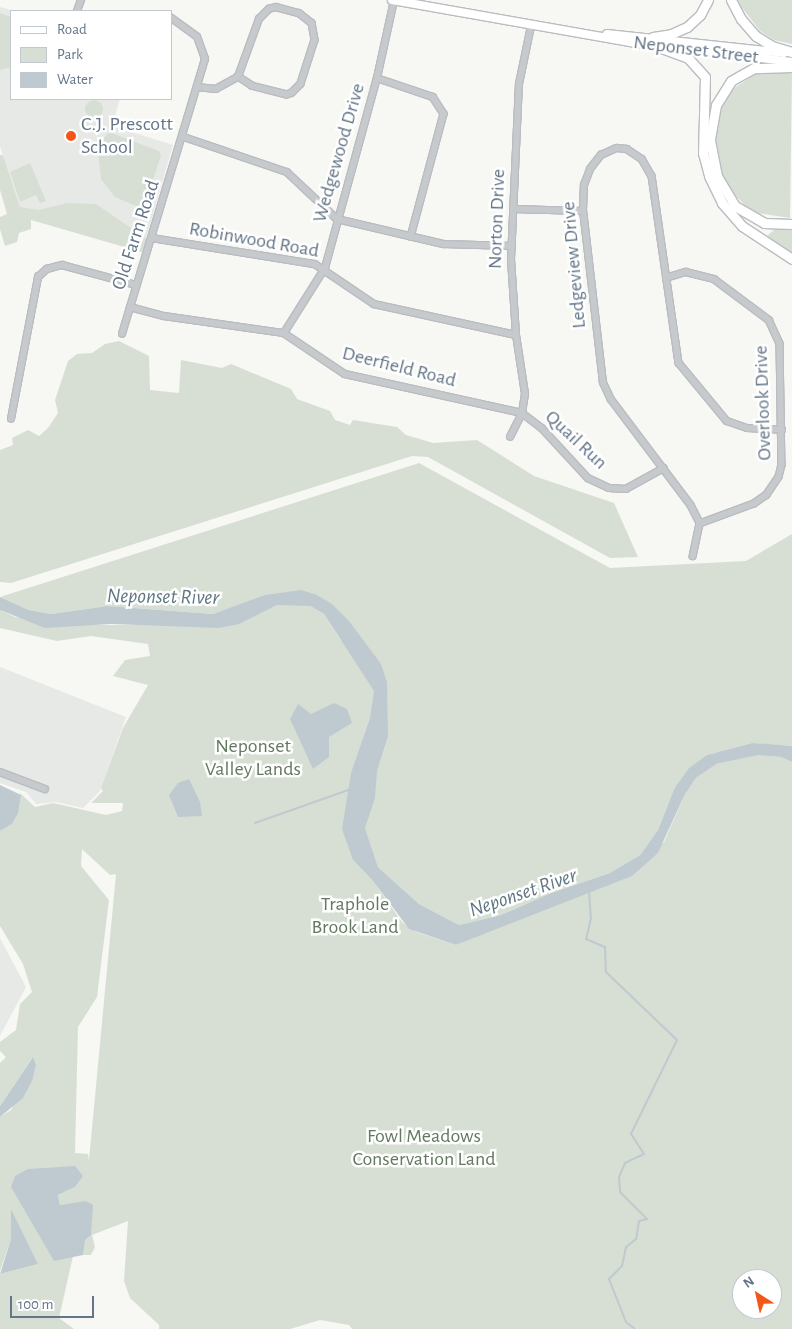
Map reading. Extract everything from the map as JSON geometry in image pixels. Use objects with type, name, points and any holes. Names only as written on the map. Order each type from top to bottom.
[{"type":"highway","points":[[653,41],[687,27],[700,15],[708,0]]},
{"type":"highway","points":[[731,0],[753,34],[768,44],[792,53]]},
{"type":"highway","points":[[653,41],[688,58],[705,77],[704,158],[722,203],[742,226],[792,259]]},
{"type":"highway","points":[[792,67],[754,68],[731,81],[716,105],[710,140],[719,180],[736,206],[764,223],[792,224]]},
{"type":"main road","name":"Neponset Street","points":[[393,0],[531,26],[653,41],[792,53]]},
{"type":"main road","name":"Neponset Street","points":[[653,41],[792,62]]},
{"type":"street","name":"Wedgewood Drive","points":[[284,333],[325,268],[337,219],[378,78],[393,0]]},
{"type":"street","points":[[197,87],[216,89],[238,77],[259,19],[265,11],[272,7],[304,15],[312,22],[315,40],[301,84],[292,93],[287,95],[252,86],[238,77]]},
{"type":"street","name":"Old Farm Road","points":[[122,334],[184,137],[205,59],[204,50],[197,37],[172,19]]},
{"type":"street","name":"Norton Drive","points":[[522,413],[525,394],[516,335],[512,246],[519,84],[531,26]]},
{"type":"street","points":[[378,78],[432,97],[444,114],[411,237]]},
{"type":"street","points":[[184,137],[287,172],[337,219],[444,244],[512,246]]},
{"type":"street","name":"Ledgeview Drive","points":[[700,524],[691,506],[664,468],[611,400],[603,383],[583,211],[584,185],[595,159],[617,148],[635,153],[647,166],[652,176],[675,347],[679,362],[688,376],[727,421],[747,428],[782,430]]},
{"type":"street","points":[[513,209],[583,211]]},
{"type":"street","name":"Robinwood Road","points":[[152,238],[325,268],[374,304],[516,335]]},
{"type":"street","points":[[12,419],[38,277],[47,268],[62,265],[136,285]]},
{"type":"street","name":"Overlook Drive","points":[[666,278],[686,272],[714,279],[770,320],[780,344],[782,465],[779,477],[767,495],[754,504],[700,524]]},
{"type":"street","name":"Deerfield Road","points":[[130,307],[164,316],[284,333],[345,374],[522,413]]},
{"type":"street","points":[[510,438],[522,413]]},
{"type":"street","name":"Quail Run","points":[[522,413],[542,428],[588,478],[609,488],[626,489],[664,468]]},
{"type":"street","points":[[693,556],[700,524]]},
{"type":"street","points":[[0,772],[45,789]]},
{"type":"shaded area","name":"C.J. Prescott School","points":[[0,7],[10,10],[10,100],[120,100],[112,126],[173,145],[142,252],[66,230],[20,207],[0,146]]},
{"type":"shaded area","points":[[0,667],[126,717],[100,791],[83,808],[56,802],[36,804],[26,792],[0,783]]},
{"type":"shaded area","points":[[0,938],[26,987],[0,1036]]},
{"type":"green space","points":[[736,0],[792,0],[792,44],[774,40],[760,31]]},
{"type":"green space","points":[[0,13],[10,17],[10,67],[0,70]]},
{"type":"green space","points":[[759,72],[792,72],[790,218],[751,212],[736,196],[720,171],[715,144],[717,119],[725,94]]},
{"type":"green space","points":[[94,100],[100,103],[103,109],[100,115],[94,118],[88,115],[85,109],[88,103]]},
{"type":"green space","points":[[109,132],[159,151],[161,156],[143,209],[115,197],[101,179],[98,153],[103,139]]},
{"type":"green space","points":[[0,155],[3,155],[20,207],[39,210],[67,203],[96,204],[147,239],[142,252],[31,220],[31,229],[19,233],[17,242],[5,246],[0,229],[0,217],[7,214],[0,190]]},
{"type":"green space","points":[[30,163],[46,201],[40,203],[36,195],[20,202],[10,172]]},
{"type":"green space","points":[[792,226],[792,253],[767,236],[774,230]]},
{"type":"green space","points":[[119,341],[149,356],[150,390],[179,393],[181,360],[222,368],[231,364],[291,389],[297,399],[330,411],[335,420],[350,425],[353,420],[397,427],[406,435],[433,443],[477,440],[534,476],[614,503],[638,557],[610,558],[428,457],[412,456],[11,583],[0,582],[0,450],[13,445],[12,438],[28,430],[39,436],[48,428],[58,413],[55,400],[68,361],[77,354],[92,353],[105,344]]},
{"type":"green space","points":[[419,463],[610,568],[746,561],[792,534],[792,746],[752,743],[707,755],[674,789],[658,830],[640,855],[610,873],[551,893],[501,915],[459,925],[419,904],[378,867],[365,829],[353,860],[373,881],[402,922],[416,932],[456,945],[564,900],[664,842],[684,796],[696,778],[727,757],[745,750],[754,755],[781,757],[792,762],[792,1329],[352,1329],[349,1325],[320,1320],[290,1329],[159,1329],[159,1325],[130,1298],[124,1281],[128,1221],[92,1235],[95,1247],[91,1255],[83,1255],[85,1202],[60,1205],[58,1195],[75,1187],[28,1169],[54,1260],[73,1256],[59,1318],[74,1329],[0,1329],[0,1274],[38,1264],[11,1211],[11,1239],[0,1271],[0,1117],[11,1110],[36,1065],[32,1058],[0,1106],[0,1063],[6,1057],[0,1051],[0,1042],[16,1030],[20,1004],[32,992],[23,964],[0,926],[0,831],[12,824],[21,795],[19,792],[35,807],[53,803],[106,815],[122,811],[123,803],[91,803],[103,791],[101,788],[123,728],[148,685],[113,676],[125,660],[150,656],[148,644],[91,636],[57,641],[0,628],[0,610],[15,617],[80,625],[165,625],[258,612],[277,605],[293,604],[310,606],[324,614],[341,641],[332,604],[245,603],[213,614],[107,606],[51,614],[29,610],[0,597]],"holes":[[[82,849],[110,875],[116,874],[89,1160],[88,1154],[75,1153],[78,1027],[97,997],[109,900],[81,866]]]},
{"type":"water","points":[[301,590],[317,595],[332,604],[349,621],[381,664],[387,682],[388,736],[377,771],[375,798],[365,828],[378,867],[419,904],[459,925],[501,915],[551,893],[610,873],[640,855],[658,830],[674,789],[689,768],[707,755],[752,743],[769,744],[792,746],[792,762],[781,757],[754,755],[745,750],[727,757],[696,778],[684,796],[658,853],[632,876],[456,945],[409,929],[373,881],[353,860],[342,829],[351,773],[370,718],[374,691],[324,614],[310,606],[277,605],[239,624],[219,628],[111,624],[45,628],[0,610],[0,597],[29,610],[51,614],[107,606],[213,614],[265,595]]},
{"type":"water","points":[[334,703],[347,709],[352,723],[329,737],[329,757],[313,769],[290,719],[298,704],[311,714]]},
{"type":"water","points":[[189,779],[200,802],[202,816],[178,817],[169,795],[178,783]]},
{"type":"water","points":[[0,785],[21,795],[18,813],[12,824],[0,831]]},
{"type":"water","points":[[33,1057],[36,1065],[32,1081],[23,1098],[0,1117],[0,1106]]},
{"type":"water","points":[[75,1166],[83,1176],[75,1187],[58,1195],[60,1205],[86,1201],[93,1205],[91,1235],[85,1240],[83,1255],[54,1261],[11,1187],[15,1176],[28,1169]]},
{"type":"water","points":[[11,1209],[38,1264],[0,1274],[11,1239]]},
{"type":"waterway","name":"Neponset River","points":[[719,758],[762,749]]},
{"type":"waterway","points":[[255,823],[351,789]]},
{"type":"waterway","points":[[589,891],[591,918],[586,939],[605,947],[606,972],[677,1040],[631,1134],[644,1154],[625,1163],[619,1177],[620,1192],[647,1219],[639,1221],[636,1239],[626,1247],[622,1266],[609,1279],[626,1322],[635,1329]]},
{"type":"place","name":"C.J. Prescott School","points":[[71,136]]},
{"type":"park label","name":"Neponset Valley Lands","points":[[253,758]]},
{"type":"park label","name":"Traphole Brook Land","points":[[355,916]]},
{"type":"park label","name":"Fowl Meadows Conservation Land","points":[[424,1148]]}]
